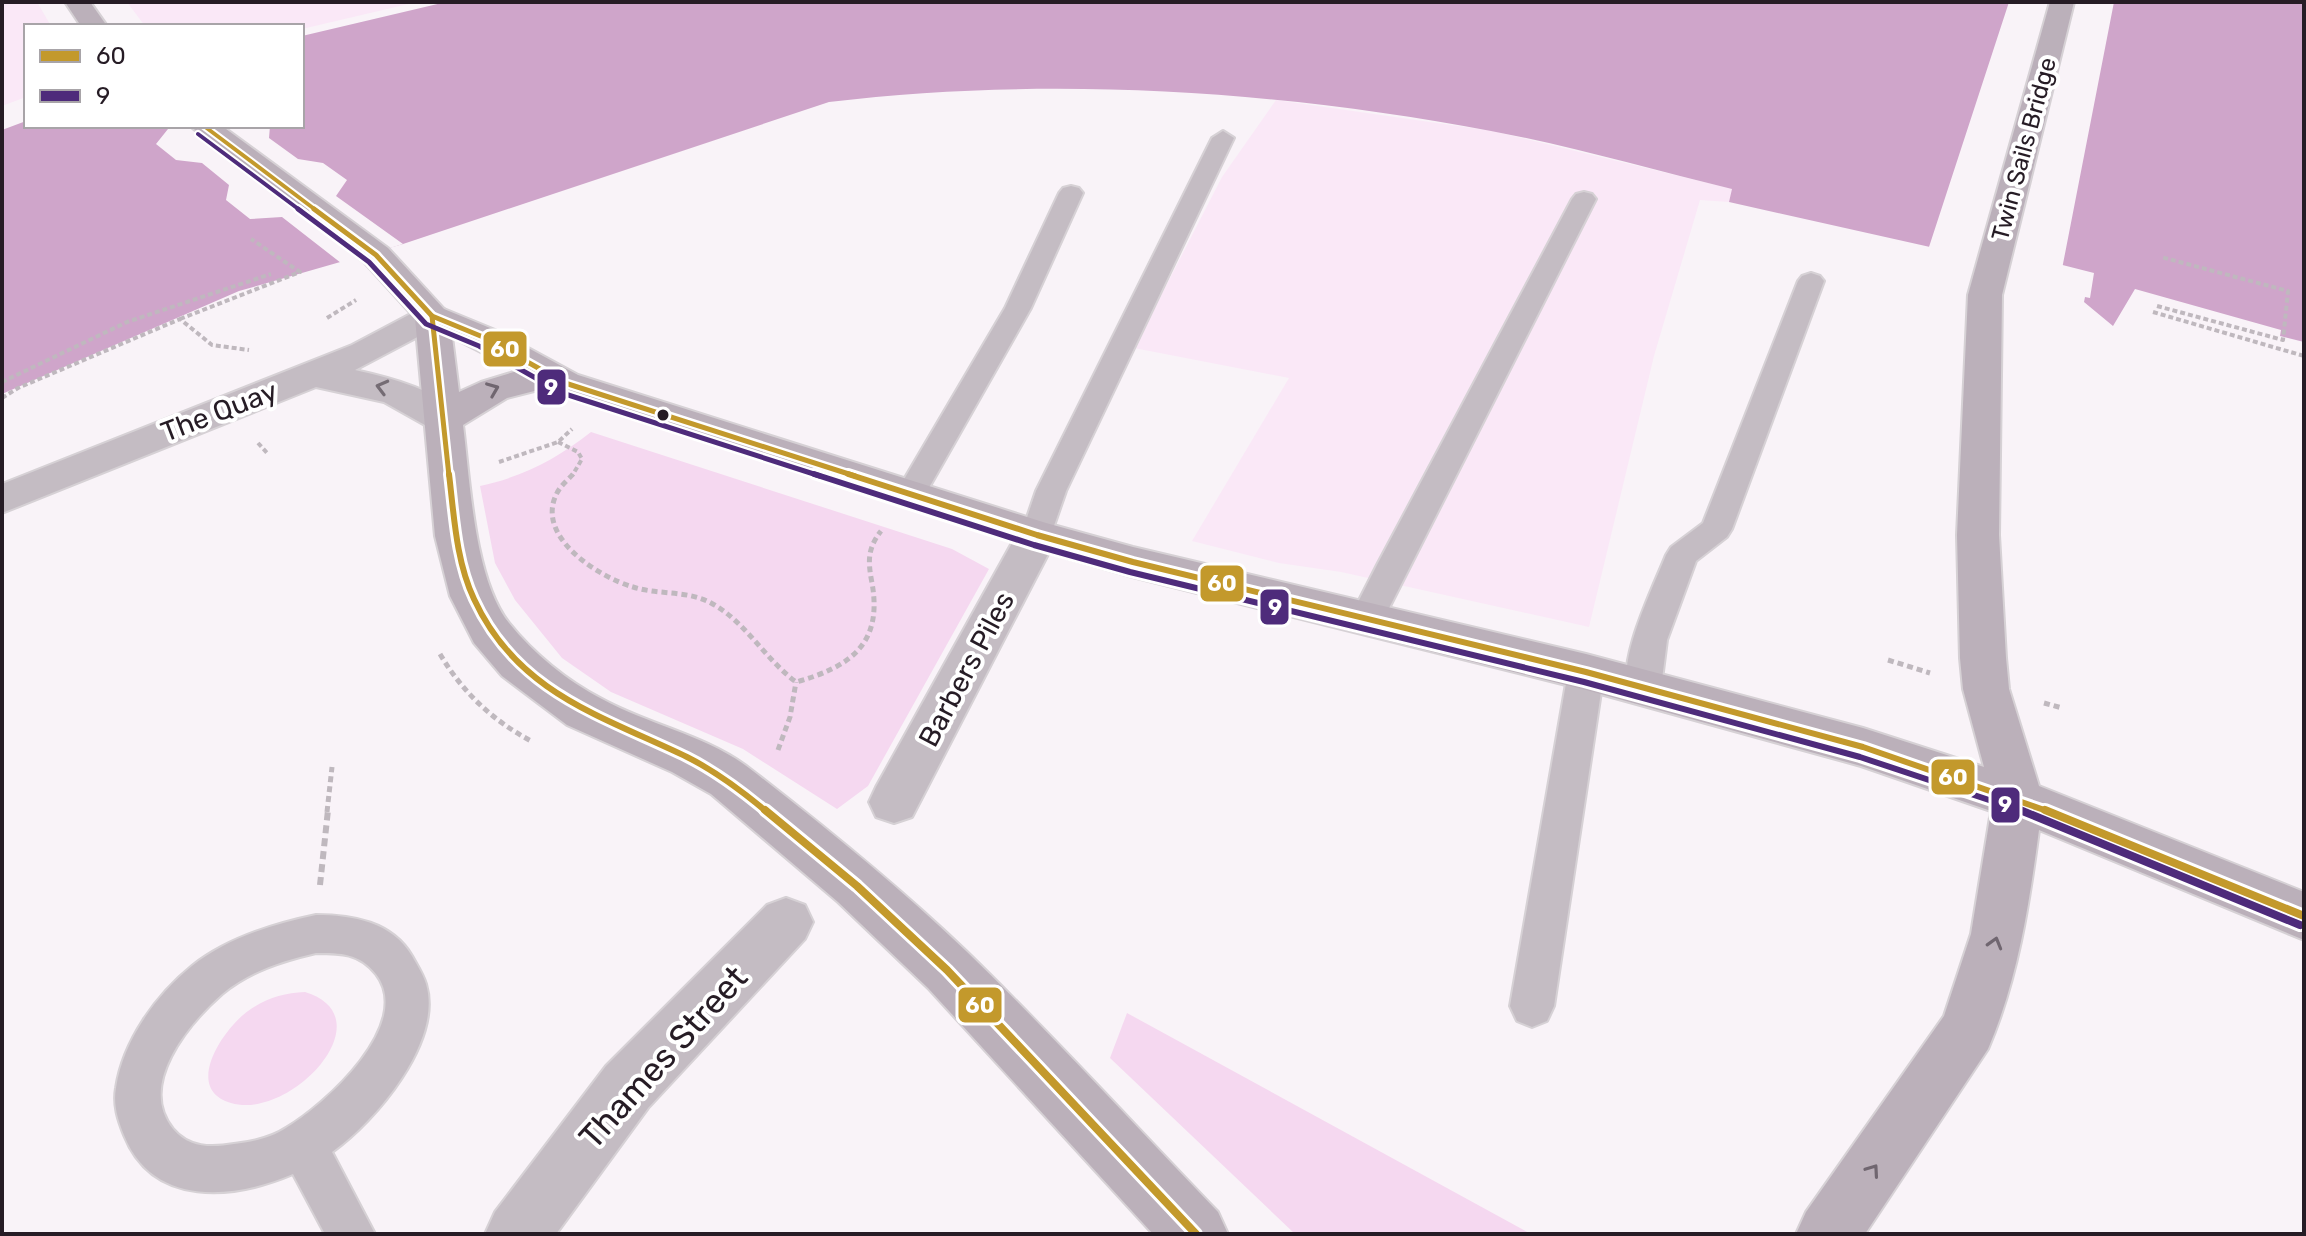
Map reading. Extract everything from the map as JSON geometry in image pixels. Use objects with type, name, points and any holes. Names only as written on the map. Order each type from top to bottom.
[{"type":"highway","points":[[77,2],[93,24]]},
{"type":"highway","name":"Twin Sails Bridge","points":[[2018,799],[1986,689],[1983,658],[1978,535],[1985,295],[2062,2]]},
{"type":"highway","points":[[206,128],[376,255],[401,278],[432,316],[483,337],[550,376],[1037,535],[1133,562],[1586,672],[1863,747],[2018,799],[2304,916]]},
{"type":"highway","points":[[432,316],[456,536],[472,596],[490,631],[518,664],[584,712],[689,758],[728,780],[857,886],[947,970],[1196,1234]]},
{"type":"highway","points":[[445,420],[462,405],[486,391],[517,380],[550,376]]},
{"type":"highway","points":[[1828,1234],[1968,1030],[1998,934],[2018,799]]},
{"type":"street","name":"The Quay","points":[[2,499],[365,353],[432,316]]},
{"type":"street","points":[[313,375],[363,382],[396,391],[445,420]]},
{"type":"street","name":"Barbers Piles","points":[[894,802],[1037,535]]},
{"type":"street","name":"Thames Street","points":[[517,1234],[627,1087],[786,922]]},
{"type":"lane","points":[[1037,535],[1051,491],[1223,138]]},
{"type":"lane","points":[[911,493],[1018,308],[1071,193]]},
{"type":"lane","points":[[1367,618],[1524,321],[1584,199]]},
{"type":"lane","points":[[1643,687],[1650,640],[1682,555],[1716,529],[1811,281]]},
{"type":"lane","points":[[1532,1006],[1586,672]]},
{"type":"lane","points":[[316,934],[352,935],[380,948],[399,970],[406,1001],[400,1036],[379,1075],[346,1113],[303,1145],[255,1164],[209,1170],[171,1160],[146,1137],[136,1104],[143,1065],[165,1025],[197,989],[235,961],[276,943],[316,934]]},
{"type":"lane","points":[[303,1145],[351,1234]]},
{"type":"path","points":[[2,398],[18,388],[180,319],[300,272],[251,239]]},
{"type":"path","points":[[2157,306],[2283,340],[2288,291],[2161,257]]},
{"type":"path","points":[[2,382],[127,322],[271,274]]},
{"type":"path","points":[[322,322],[366,294]]},
{"type":"path","points":[[2153,312],[2304,356]]},
{"type":"path","points":[[180,319],[212,345],[247,350],[259,347]]},
{"type":"path","points":[[558,442],[578,452],[582,459],[578,470],[558,490],[555,498],[557,527],[570,550],[628,585],[696,596],[714,605],[744,629],[781,672],[796,682],[843,667],[860,652],[871,632],[875,607],[868,551],[911,493]]},
{"type":"path","points":[[435,643],[445,663],[473,702],[514,733],[541,746]]},
{"type":"path","points":[[316,934],[332,767]]},
{"type":"shaded area","points":[[2,2],[37,2],[50,24],[24,24],[24,98],[2,106]]},
{"type":"shaded area","points":[[127,2],[417,2],[304,29],[304,24],[144,24]]},
{"type":"shaded area","points":[[446,2],[2304,2],[2304,342],[2280,336],[2281,330],[2135,289],[2113,326],[2084,302],[2085,297],[2090,298],[2094,273],[1949,236],[1930,247],[1729,202],[1732,189],[1491,131],[1410,117],[1245,97],[1161,91],[994,90],[829,102],[403,244],[239,291],[2,394],[2,130],[24,122],[24,128],[304,128],[304,36]]},
{"type":"shaded area","points":[[1276,100],[1493,131],[1733,189],[1729,202],[1700,200],[1654,356],[1589,627],[1341,572],[1279,563],[1192,541],[1289,378],[1134,348],[1222,177]]},
{"type":"shaded area","points":[[591,432],[952,549],[989,569],[868,786],[837,809],[743,749],[611,692],[562,658],[515,600],[495,563],[480,486],[538,466]]},
{"type":"shaded area","points":[[305,992],[328,1005],[336,1022],[333,1043],[321,1064],[302,1082],[279,1097],[255,1104],[231,1103],[217,1096],[210,1085],[212,1058],[238,1019],[262,1003],[282,995]]},
{"type":"shaded area","points":[[1127,1013],[1531,1234],[1295,1234],[1110,1058]]},
{"type":"pier","points":[[2009,2],[2114,2],[2062,269],[1949,240],[1928,250]]},
{"type":"pier","points":[[270,128],[269,138],[298,159],[323,163],[347,180],[336,196],[403,244],[341,263],[282,217],[250,219],[226,200],[229,185],[202,163],[176,160],[156,144],[168,129]]},
{"type":"transit line","name":"60","points":[[207,128],[376,255],[432,316],[483,337],[565,383],[1037,535],[1133,562],[1586,672],[1863,747],[2018,799],[2304,916]]},
{"type":"transit line","name":"9","points":[[198,134],[369,262],[426,324],[479,346],[562,393],[1034,545],[1130,572],[1584,682],[1860,757],[2015,808],[2300,925]]},
{"type":"transit line","name":"60","points":[[432,316],[456,536],[472,596],[490,631],[518,664],[584,712],[689,758],[728,780],[857,886],[947,970],[1196,1234]]}]
